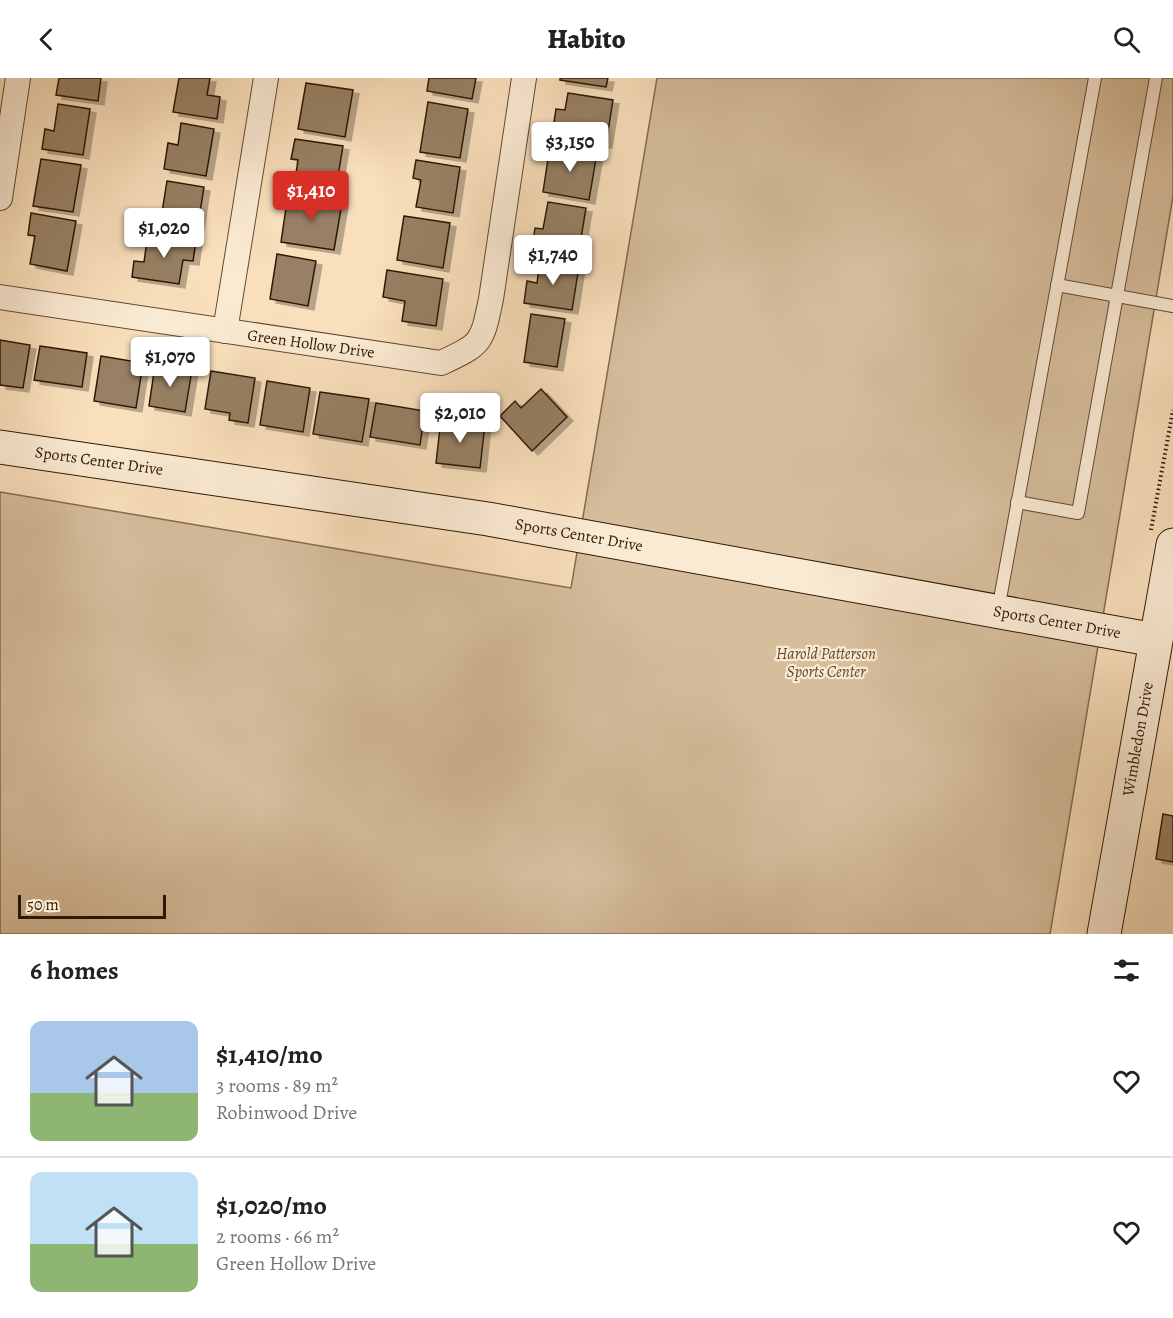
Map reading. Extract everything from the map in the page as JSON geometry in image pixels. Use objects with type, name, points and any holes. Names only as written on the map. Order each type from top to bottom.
[{"type":"street","points":[[0,198],[18,78]]},
{"type":"street","points":[[225,331],[266,78]]},
{"type":"street","name":"Green Hollow Drive","points":[[0,297],[441,363],[470,349],[484,333],[524,78]]},
{"type":"street","name":"Sports Center Drive","points":[[0,447],[488,519],[1155,640]]},
{"type":"street","name":"Wimbledon Drive","points":[[1104,934],[1155,640],[1162,539]]},
{"type":"lane","points":[[998,611],[1095,78]]},
{"type":"lane","points":[[1017,502],[1078,513],[1156,78]]},
{"type":"lane","points":[[1057,285],[1173,306]]},
{"type":"path","points":[[1162,539],[1173,410]]},
{"type":"green space","name":"Harold Patterson Sports Center","points":[[657,78],[1173,78],[1173,196],[1050,934],[0,934],[0,492],[571,588]]},
{"type":"building","points":[[59,78],[101,78],[98,101],[56,95]]},
{"type":"building","points":[[179,78],[210,78],[207,95],[220,97],[217,119],[173,112]]},
{"type":"building","points":[[429,78],[476,78],[472,99],[427,91]]},
{"type":"building","points":[[560,78],[608,78],[606,87],[560,80]]},
{"type":"building","points":[[306,83],[353,90],[345,137],[298,129]]},
{"type":"building","points":[[568,93],[613,100],[606,144],[552,135],[556,109],[565,110]]},
{"type":"building","points":[[428,102],[468,109],[460,158],[420,152]]},
{"type":"building","points":[[58,104],[90,109],[83,155],[42,149],[45,129],[54,131]]},
{"type":"building","points":[[181,123],[214,129],[206,176],[164,169],[168,143],[178,145]]},
{"type":"building","points":[[295,139],[343,146],[335,194],[294,187],[298,160],[291,159]]},
{"type":"building","points":[[550,146],[597,153],[589,200],[543,192]]},
{"type":"building","points":[[41,159],[81,165],[73,212],[33,206]]},
{"type":"building","points":[[416,160],[460,167],[453,213],[416,207],[421,180],[413,178]]},
{"type":"building","points":[[167,181],[204,187],[197,231],[160,225]]},
{"type":"building","points":[[288,194],[342,203],[334,250],[281,242]]},
{"type":"building","points":[[548,202],[586,208],[578,256],[532,248],[535,228],[543,229]]},
{"type":"building","points":[[31,213],[76,221],[67,271],[30,264],[35,236],[28,235]]},
{"type":"building","points":[[404,216],[450,223],[443,268],[397,260]]},
{"type":"building","points":[[148,233],[196,241],[193,261],[183,260],[179,284],[132,277],[134,261],[144,262]]},
{"type":"building","points":[[277,254],[316,261],[308,306],[270,299]]},
{"type":"building","points":[[540,260],[579,266],[572,310],[524,303],[527,281],[537,283]]},
{"type":"building","points":[[387,270],[443,279],[436,326],[402,321],[405,301],[383,297]]},
{"type":"building","points":[[531,314],[565,319],[557,367],[524,362]]},
{"type":"building","points":[[0,340],[30,345],[23,388],[0,385]]},
{"type":"building","points":[[40,346],[87,353],[82,387],[34,380]]},
{"type":"building","points":[[101,356],[143,363],[136,408],[94,401]]},
{"type":"building","points":[[155,365],[192,370],[185,412],[149,406]]},
{"type":"building","points":[[211,371],[255,378],[248,423],[229,420],[230,413],[205,409]]},
{"type":"building","points":[[267,381],[310,388],[303,432],[260,425]]},
{"type":"building","points":[[541,389],[567,417],[532,451],[500,416],[515,401],[521,408]]},
{"type":"building","points":[[320,392],[369,399],[362,442],[313,434]]},
{"type":"building","points":[[376,403],[425,411],[420,445],[370,437]]},
{"type":"building","points":[[441,419],[485,424],[480,468],[436,463]]},
{"type":"building","points":[[1163,814],[1173,816],[1173,862],[1156,859]]}]
